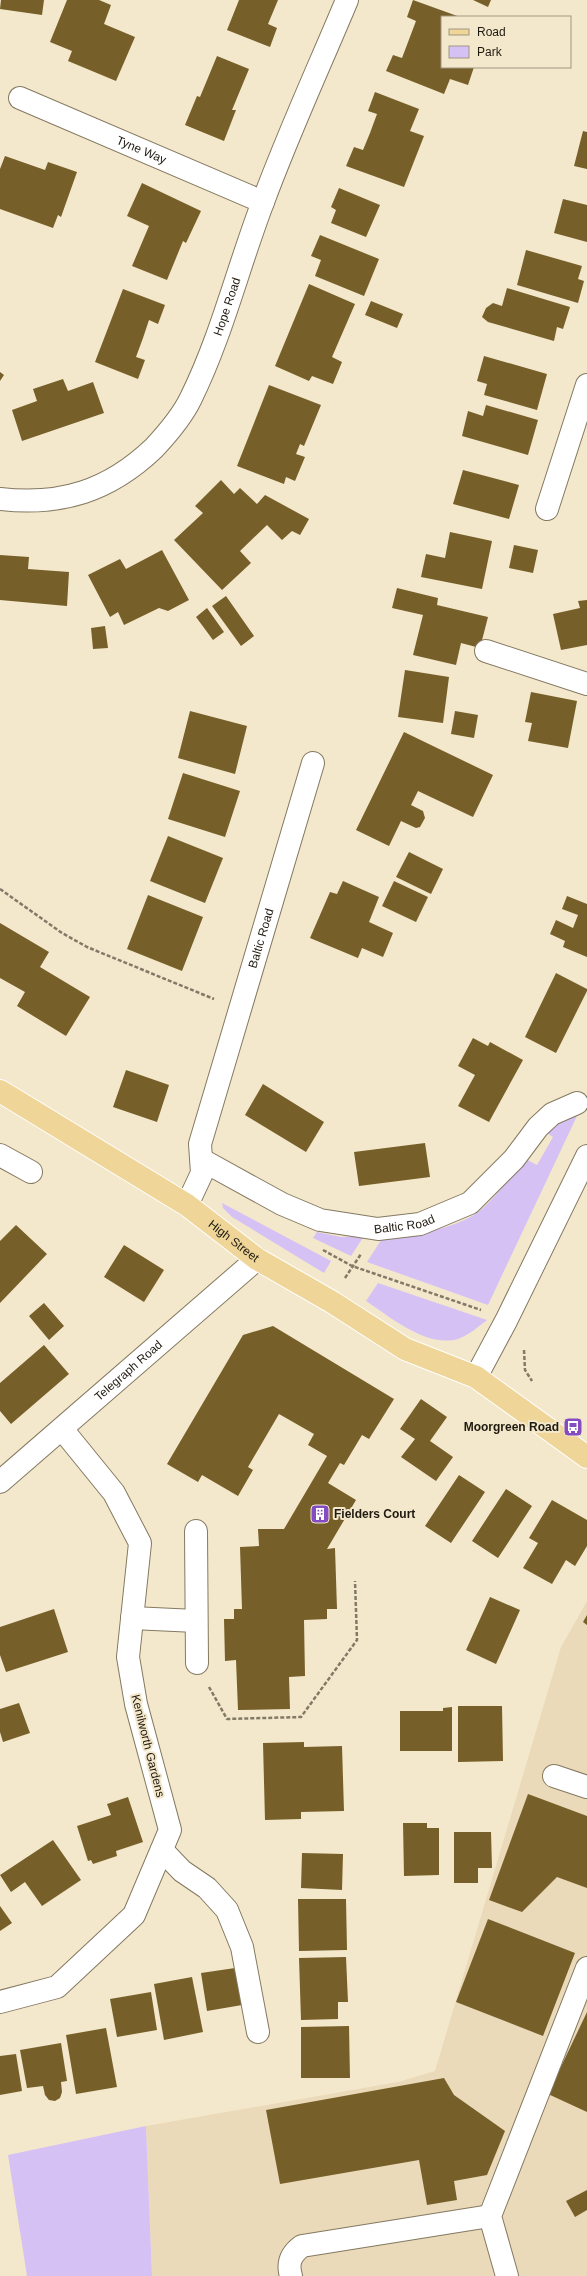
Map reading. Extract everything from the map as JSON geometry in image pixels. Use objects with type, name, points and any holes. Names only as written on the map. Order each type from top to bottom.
[{"type":"main road","name":"High Street","points":[[0,1091],[187,1205],[257,1259],[332,1302],[405,1349],[476,1376],[587,1457]]},
{"type":"street","name":"Hope Road","points":[[0,499],[21,502],[50,500],[84,494],[113,480],[135,466],[172,428],[191,399],[216,339],[263,202],[347,0]]},
{"type":"street","name":"Tyne Way","points":[[20,98],[263,202]]},
{"type":"street","points":[[547,509],[587,385]]},
{"type":"street","points":[[486,651],[587,684]]},
{"type":"street","name":"Baltic Road","points":[[187,1205],[202,1173],[200,1144],[313,763]]},
{"type":"street","name":"Baltic Road","points":[[202,1160],[301,1214],[320,1220],[378,1229],[420,1224],[470,1203],[509,1164],[538,1127],[552,1114],[577,1103]]},
{"type":"street","points":[[0,1155],[31,1172]]},
{"type":"street","points":[[476,1376],[506,1321],[587,1156]]},
{"type":"street","name":"Telegraph Road","points":[[0,1482],[257,1259]]},
{"type":"street","name":"Kenilworth Gardens","points":[[0,2002],[57,1987],[134,1915],[170,1830],[136,1704],[128,1657],[140,1543],[114,1493],[62,1429]]},
{"type":"street","points":[[196,1531],[197,1663]]},
{"type":"street","points":[[132,1618],[196,1621]]},
{"type":"street","points":[[554,1776],[587,1787]]},
{"type":"street","points":[[162,1850],[182,1871],[207,1888],[227,1910],[242,1948],[258,2032]]},
{"type":"street","points":[[507,2276],[490,2216],[587,1968]]},
{"type":"street","points":[[291,2276],[290,2261],[294,2252],[302,2246],[490,2216]]},
{"type":"path","points":[[0,889],[62,933],[87,947],[240,1010]]},
{"type":"path","points":[[332,1302],[352,1266],[378,1229]]},
{"type":"path","points":[[197,1663],[227,1719],[301,1717],[357,1640],[355,1581]]},
{"type":"shaded area","points":[[587,1601],[587,2276],[152,2276],[146,2126],[398,2082],[435,2071],[561,1647]]},
{"type":"green space","points":[[573,1115],[577,1116],[488,1305],[367,1262],[383,1237],[420,1233],[456,1224],[478,1212],[497,1194],[524,1158],[537,1165],[553,1137],[545,1132],[556,1123]]},
{"type":"green space","points":[[222,1203],[331,1261],[324,1273],[232,1217],[223,1208]]},
{"type":"green space","points":[[317,1232],[341,1237],[364,1236],[351,1256],[313,1238]]},
{"type":"green space","points":[[378,1283],[487,1320],[470,1333],[458,1339],[446,1341],[422,1335],[397,1322],[366,1301]]},
{"type":"green space","points":[[146,2126],[152,2276],[27,2276],[8,2155]]},
{"type":"building","points":[[1,0],[44,0],[42,15],[0,9]]},
{"type":"building","points":[[67,0],[99,0],[111,5],[104,24],[135,37],[116,81],[68,61],[72,51],[50,42]]},
{"type":"building","points":[[239,0],[278,0],[268,24],[277,28],[270,47],[227,30]]},
{"type":"building","points":[[413,0],[457,16],[441,16],[441,68],[474,68],[468,85],[450,79],[444,94],[386,71],[393,55],[402,58],[416,21],[407,17]]},
{"type":"building","points":[[473,0],[491,0],[488,7]]},
{"type":"building","points":[[217,56],[249,69],[232,110],[236,110],[224,141],[185,125],[197,96],[200,97]]},
{"type":"building","points":[[375,92],[419,109],[410,131],[424,136],[404,187],[346,166],[354,147],[363,150],[370,133],[377,114],[368,111]]},
{"type":"building","points":[[583,131],[587,132],[587,169],[574,166]]},
{"type":"building","points":[[5,156],[45,170],[48,162],[77,172],[61,217],[58,215],[53,228],[0,209],[0,169]]},
{"type":"building","points":[[142,183],[201,211],[186,243],[183,241],[167,280],[132,266],[149,226],[127,216]]},
{"type":"building","points":[[339,188],[380,205],[366,237],[331,223],[336,210],[331,207]]},
{"type":"building","points":[[563,199],[587,205],[587,242],[554,233]]},
{"type":"building","points":[[320,235],[379,259],[364,296],[315,276],[321,260],[311,256]]},
{"type":"building","points":[[526,250],[582,266],[578,279],[584,281],[578,303],[517,285]]},
{"type":"building","points":[[309,284],[355,304],[332,357],[342,362],[333,384],[312,376],[309,381],[275,366]]},
{"type":"building","points":[[507,288],[570,307],[563,329],[557,327],[554,341],[488,322],[482,317],[486,308],[493,303],[502,306]]},
{"type":"building","points":[[123,289],[165,305],[158,324],[149,320],[136,357],[145,360],[138,379],[95,362]]},
{"type":"building","points":[[371,301],[403,314],[397,328],[365,315]]},
{"type":"building","points":[[484,356],[547,374],[537,410],[484,395],[487,384],[477,381]]},
{"type":"building","points":[[0,372],[4,375],[0,381]]},
{"type":"building","points":[[63,379],[68,391],[93,382],[104,413],[22,441],[12,410],[37,401],[33,389]]},
{"type":"building","points":[[269,385],[321,405],[304,446],[300,444],[296,454],[305,457],[295,481],[286,477],[284,484],[237,466]]},
{"type":"building","points":[[486,405],[538,420],[528,455],[462,436],[468,411],[483,416]]},
{"type":"building","points":[[463,470],[519,485],[509,519],[453,504]]},
{"type":"building","points":[[221,480],[234,494],[240,488],[257,504],[265,495],[309,519],[300,535],[292,531],[282,540],[267,525],[240,551],[251,563],[222,590],[174,540],[203,513],[195,506]]},
{"type":"building","points":[[450,532],[492,541],[482,589],[421,577],[426,554],[445,558]]},
{"type":"building","points":[[514,545],[538,550],[533,573],[509,568]]},
{"type":"building","points":[[162,550],[189,600],[168,611],[159,608],[124,625],[118,612],[110,617],[88,575],[120,559],[126,569]]},
{"type":"building","points":[[0,555],[29,557],[28,569],[69,572],[67,606],[0,600]]},
{"type":"building","points":[[397,588],[438,598],[437,605],[488,617],[480,648],[461,643],[456,665],[413,655],[423,615],[392,608]]},
{"type":"building","points":[[226,596],[254,636],[241,646],[212,606]]},
{"type":"building","points":[[587,600],[587,645],[561,650],[553,614],[580,608],[578,601]]},
{"type":"building","points":[[207,608],[224,632],[213,640],[196,617]]},
{"type":"building","points":[[105,626],[108,648],[93,649],[91,628]]},
{"type":"building","points":[[405,670],[449,677],[443,723],[398,717]]},
{"type":"building","points":[[531,692],[577,701],[568,748],[528,741],[532,723],[525,722]]},
{"type":"building","points":[[190,711],[247,726],[235,774],[178,758]]},
{"type":"building","points":[[455,711],[478,715],[474,738],[451,734]]},
{"type":"building","points":[[404,732],[493,775],[473,817],[418,791],[411,805],[423,811],[425,818],[420,827],[416,828],[401,821],[389,846],[356,830]]},
{"type":"building","points":[[183,773],[240,791],[225,837],[168,819]]},
{"type":"building","points":[[168,836],[223,858],[205,903],[150,881]]},
{"type":"building","points":[[409,852],[443,869],[431,894],[396,877]]},
{"type":"building","points":[[343,881],[379,897],[369,922],[393,933],[383,957],[362,948],[358,958],[310,938],[330,892],[337,894]]},
{"type":"building","points":[[394,881],[428,897],[416,922],[382,906]]},
{"type":"building","points":[[148,895],[203,917],[182,971],[127,949]]},
{"type":"building","points":[[567,896],[587,904],[587,957],[563,947],[565,941],[550,934],[556,920],[573,928],[578,915],[562,909]]},
{"type":"building","points":[[0,923],[49,952],[40,967],[90,997],[66,1036],[17,1006],[25,992],[0,978]]},
{"type":"building","points":[[556,973],[587,989],[587,991],[556,1053],[525,1037]]},
{"type":"building","points":[[473,1038],[488,1046],[490,1042],[523,1060],[489,1122],[458,1106],[475,1075],[458,1066]]},
{"type":"building","points":[[126,1070],[169,1085],[157,1122],[113,1107]]},
{"type":"building","points":[[263,1084],[324,1122],[306,1152],[245,1115]]},
{"type":"building","points":[[425,1143],[430,1177],[359,1186],[354,1152]]},
{"type":"building","points":[[16,1225],[47,1254],[0,1303],[0,1241]]},
{"type":"building","points":[[124,1245],[164,1270],[144,1302],[104,1277]]},
{"type":"building","points":[[44,1303],[64,1326],[49,1340],[29,1316]]},
{"type":"building","name":"Fielders Court","points":[[273,1326],[394,1399],[369,1439],[362,1435],[344,1465],[340,1463],[328,1483],[356,1500],[327,1549],[335,1548],[337,1609],[327,1609],[327,1619],[304,1620],[305,1676],[289,1677],[290,1709],[238,1710],[236,1660],[225,1661],[224,1619],[234,1619],[234,1609],[242,1609],[240,1547],[259,1546],[258,1529],[284,1529],[327,1456],[308,1445],[314,1434],[279,1414],[248,1467],[253,1470],[238,1496],[202,1475],[198,1482],[167,1464],[243,1335]]},
{"type":"building","points":[[44,1345],[69,1374],[11,1424],[0,1411],[0,1383]]},
{"type":"building","points":[[421,1399],[447,1417],[430,1441],[453,1457],[436,1481],[401,1457],[415,1439],[400,1429]]},
{"type":"building","points":[[459,1475],[485,1492],[451,1543],[425,1526]]},
{"type":"building","points":[[506,1489],[532,1506],[498,1558],[472,1541]]},
{"type":"building","points":[[552,1500],[587,1520],[587,1546],[575,1566],[566,1560],[552,1584],[523,1568],[538,1543],[529,1538]]},
{"type":"building","points":[[490,1597],[520,1610],[496,1664],[466,1650]]},
{"type":"building","points":[[54,1609],[68,1652],[6,1672],[0,1655],[0,1627]]},
{"type":"building","points":[[587,1615],[587,1625],[583,1622]]},
{"type":"building","points":[[19,1703],[30,1733],[3,1742],[0,1732],[0,1709]]},
{"type":"building","points":[[458,1706],[502,1706],[503,1761],[458,1762]]},
{"type":"building","points":[[452,1707],[452,1751],[400,1751],[400,1711],[443,1711],[443,1708]]},
{"type":"building","points":[[304,1742],[304,1747],[342,1746],[344,1811],[301,1812],[301,1819],[265,1820],[263,1743]]},
{"type":"building","points":[[528,1794],[587,1816],[587,1888],[557,1877],[522,1912],[489,1900]]},
{"type":"building","points":[[128,1797],[143,1842],[116,1851],[117,1856],[93,1864],[91,1860],[88,1861],[77,1826],[111,1815],[107,1804]]},
{"type":"building","points":[[403,1823],[427,1823],[427,1828],[439,1828],[439,1875],[404,1876]]},
{"type":"building","points":[[454,1832],[491,1832],[492,1868],[478,1868],[478,1883],[454,1883]]},
{"type":"building","points":[[53,1840],[81,1880],[42,1906],[25,1882],[11,1892],[0,1875]]},
{"type":"building","points":[[302,1853],[343,1854],[342,1890],[301,1888]]},
{"type":"building","points":[[298,1899],[346,1899],[347,1950],[299,1951]]},
{"type":"building","points":[[0,1906],[12,1923],[0,1931]]},
{"type":"building","points":[[488,1919],[575,1953],[543,2036],[456,2002]]},
{"type":"building","points":[[346,1957],[348,2002],[338,2002],[338,2019],[301,2020],[299,1958]]},
{"type":"building","points":[[242,1967],[248,2004],[207,2011],[201,1973]]},
{"type":"building","points":[[192,1977],[203,2032],[164,2040],[154,1984]]},
{"type":"building","points":[[151,1992],[157,2030],[117,2037],[110,1999]]},
{"type":"building","points":[[587,2012],[587,2112],[548,2094]]},
{"type":"building","points":[[349,2026],[350,2078],[301,2078],[301,2027]]},
{"type":"building","points":[[106,2028],[117,2087],[76,2094],[66,2035]]},
{"type":"building","points":[[61,2043],[67,2081],[61,2082],[62,2092],[60,2098],[55,2101],[49,2100],[45,2095],[43,2086],[27,2088],[20,2050]]},
{"type":"building","points":[[16,2054],[22,2091],[0,2095],[0,2056]]},
{"type":"building","points":[[444,2078],[454,2095],[505,2131],[487,2175],[454,2181],[457,2200],[427,2205],[419,2160],[280,2184],[266,2110]]},
{"type":"building","points":[[587,2190],[587,2210],[575,2217],[566,2201]]},
{"type":"place","name":"Moorgreen Road","points":[[573,1427]]},
{"type":"place","name":"Fielders Court","points":[[320,1514]]}]
